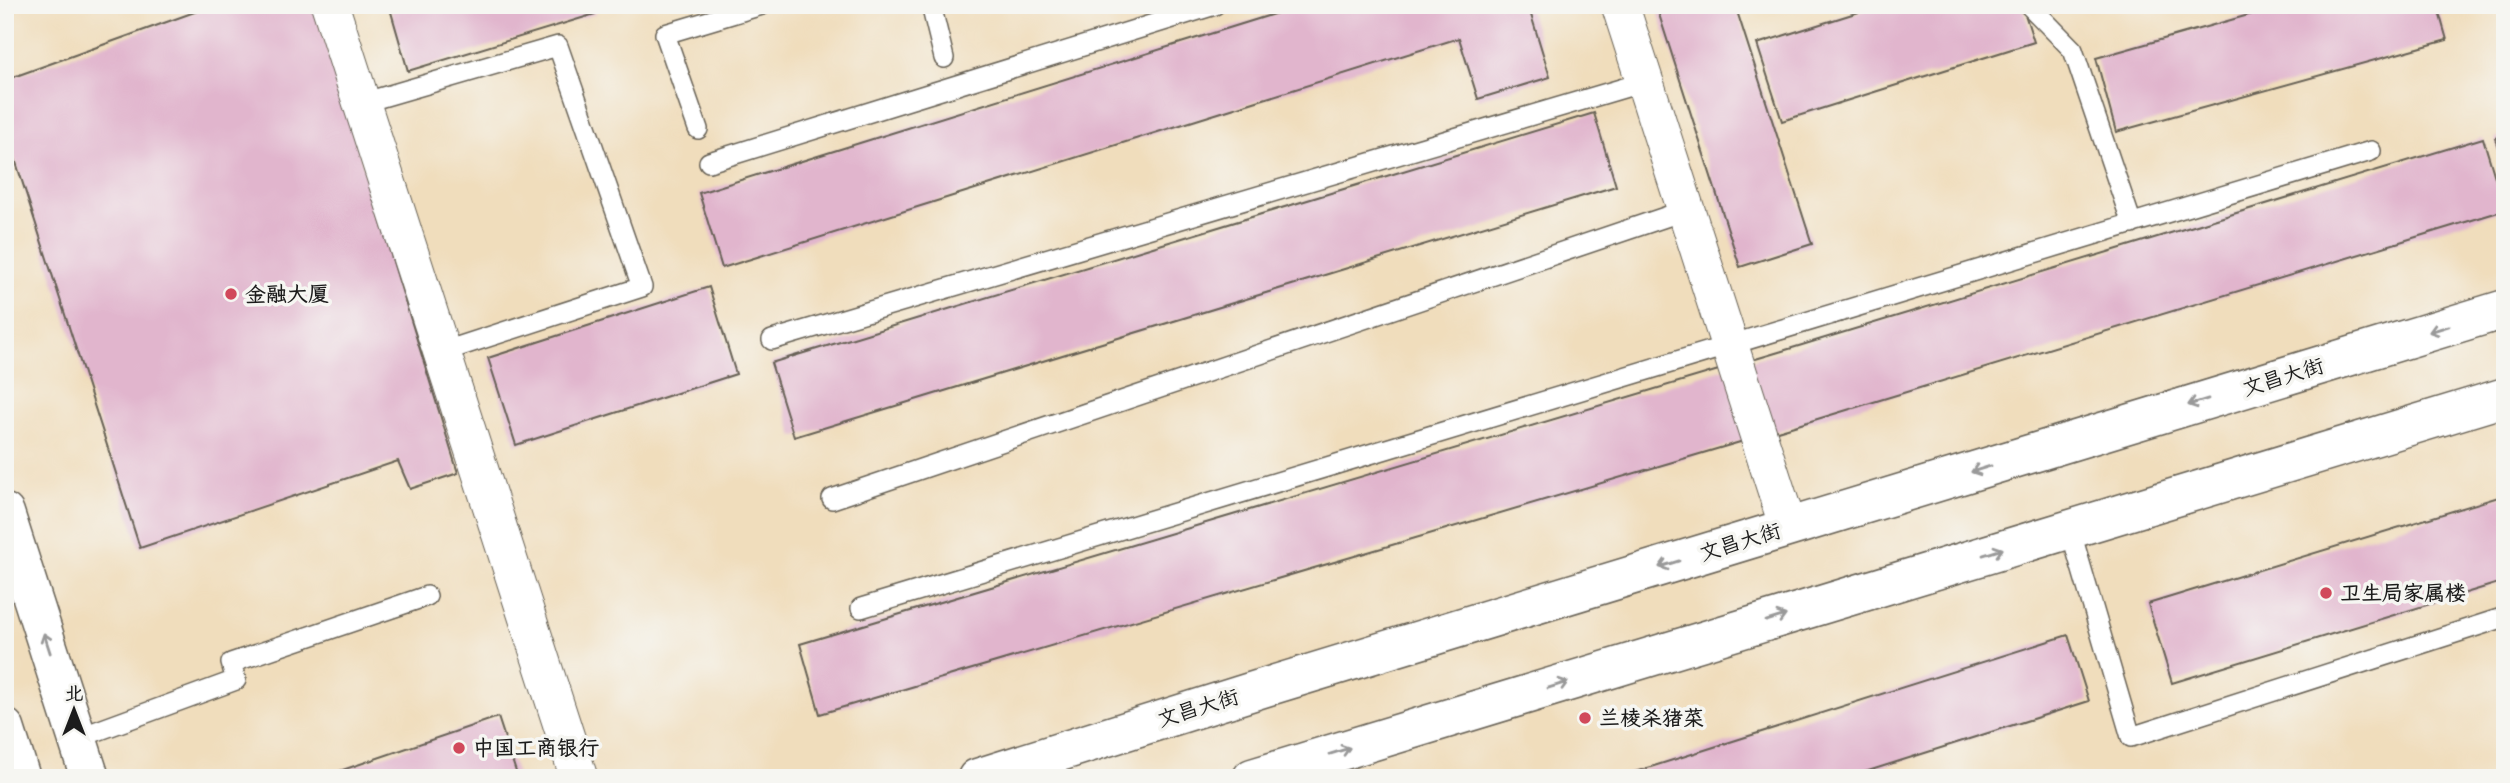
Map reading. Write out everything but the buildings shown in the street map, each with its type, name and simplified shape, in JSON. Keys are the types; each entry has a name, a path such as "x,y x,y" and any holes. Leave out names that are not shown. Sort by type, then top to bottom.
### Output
{"main road":[{"name":"文昌大街","path":"977,778 1266,687 2505,309"},
{"path":"1252,778 1298,771 2070,529 2505,397"},
{"path":"5,513 90,778"},
{"path":"5,728 21,778"}],"street":[{"path":"330,5 579,778"},
{"path":"1620,5 1788,527"}],"lane":[{"path":"698,129 665,34 762,5"},
{"path":"931,5 944,58"},
{"path":"709,162 1215,5"},
{"path":"2029,5 2073,50 2132,224"},
{"path":"362,103 558,46 642,287 442,352"},
{"path":"772,340 1644,82"},
{"path":"861,608 2371,152"},
{"path":"832,499 1686,210"},
{"path":"2070,529 2130,737 2505,617"},
{"path":"78,738 236,680 231,663 428,596"}],"place":[{"name":"金融大厦","path":"231,294"},
{"name":"卫生局家属楼","path":"2326,593"},
{"name":"兰棱杀猪菜","path":"1585,718"},
{"name":"中国工商银行","path":"459,748"}]}
